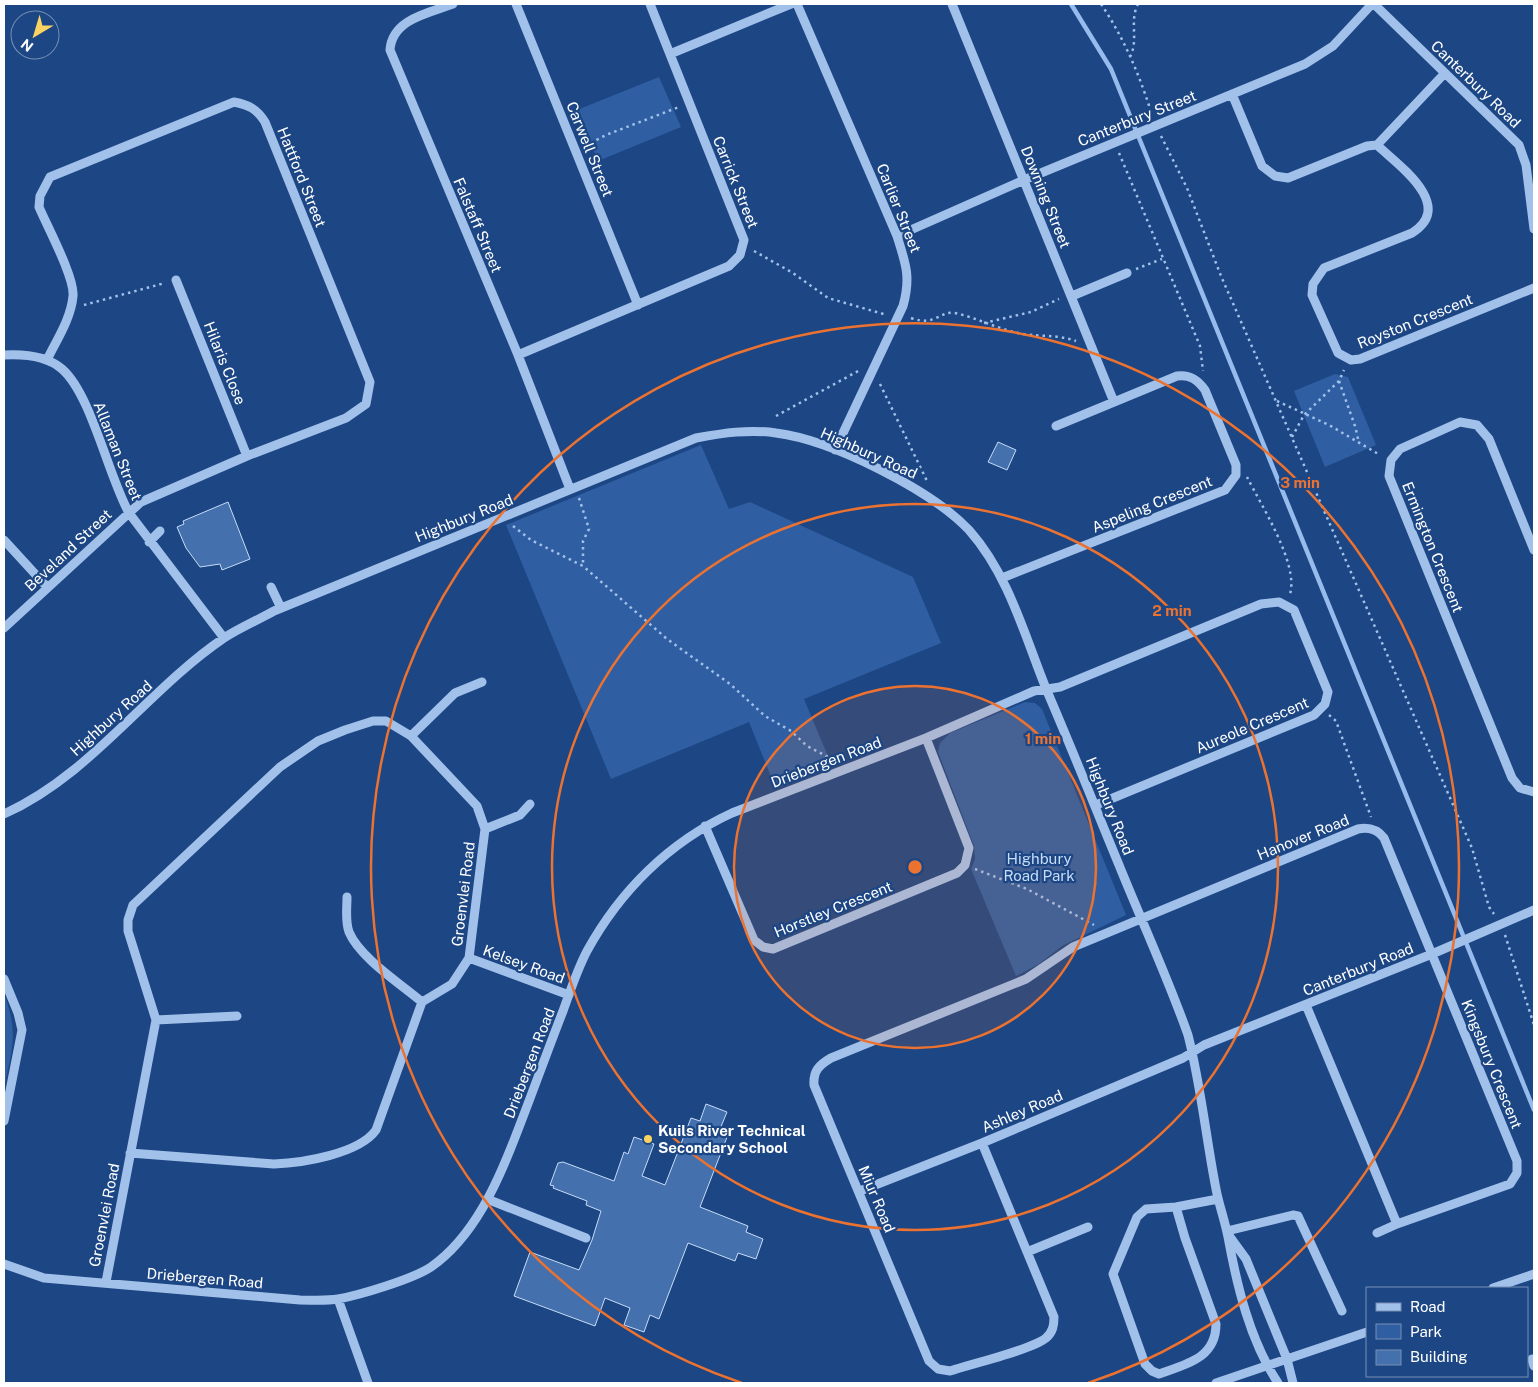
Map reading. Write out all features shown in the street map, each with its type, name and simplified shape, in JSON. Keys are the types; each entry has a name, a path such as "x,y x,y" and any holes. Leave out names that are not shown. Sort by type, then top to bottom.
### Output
{"street":[{"name":"Falstaff Street","path":"453,4 406,22 397,29 393,36 390,50 573,488"},
{"name":"Carwell Street","path":"516,4 638,305"},
{"name":"Carrick Street","path":"518,355 729,266 740,255 744,240 650,4"},
{"path":"670,54 791,4"},
{"name":"Carlier Street","path":"797,4 897,236 908,268 908,288 903,306 835,450"},
{"name":"Downing Street","path":"952,4 1114,402"},
{"name":"Canterbury Street","path":"897,236 1024,180 1315,59 1333,46 1373,4"},
{"name":"Canterbury Road","path":"1373,4 1519,145 1526,165 1534,228"},
{"path":"1232,94 1262,166 1274,176 1288,178 1367,146 1377,145 1445,73"},
{"name":"Hattford Street","path":"47,360 71,307 73,295 71,281 39,206 40,196 50,177 234,102 247,105 259,112 265,122 370,382 366,404 346,418 248,456 141,502 128,512"},
{"name":"Royston Crescent","path":"1377,145 1423,190 1428,206 1425,218 1417,230 1324,268 1316,277 1312,295 1329,337 1338,353 1350,360 1360,359 1534,288"},
{"path":"1072,296 1127,273"},
{"name":"Hilaris Close","path":"176,280 248,456"},
{"name":"Allaman Street","path":"4,355 24,354 47,360 62,369 76,386 117,492 128,512 224,638"},
{"path":"1056,426 1177,376 1189,376 1198,381 1205,390 1236,466"},
{"path":"1391,460 1406,445 1460,422 1477,425 1489,439 1534,548"},
{"name":"Highbury Road","path":"4,814 34,799 74,770 224,638 281,608 696,438 723,432 755,431 778,433 835,450 911,486 936,501 969,531 1002,578 1180,1012 1192,1051 1218,1200 1228,1233 1232,1262 1250,1323 1278,1383"},
{"name":"Ermington Crescent","path":"1391,460 1390,476 1512,778 1520,788 1534,792"},
{"name":"Aspeling Crescent","path":"1002,578 1225,490 1236,475 1236,466"},
{"name":"Beveland Street","path":"4,628 128,512"},
{"path":"149,542 160,531"},
{"path":"4,540 47,587"},
{"path":"271,587 281,608"},
{"path":"1047,689 1060,687 1261,604 1279,602 1287,605"},
{"name":"Aureole Crescent","path":"1096,805 1314,715 1322,709 1328,692 1294,610 1287,605"},
{"path":"411,736 455,693 482,682"},
{"name":"Driebergen Road","path":"4,1264 44,1278 300,1300 338,1299 401,1280 430,1268 464,1234 502,1172 586,953 607,918 649,869 679,844 705,826 926,738 1034,690 1047,689"},
{"name":"Groenvlei Road","path":"106,1282 130,1153 156,1020 128,931 128,920 133,905 280,767 304,750 345,730 373,721 386,722 411,736 477,806 485,829 470,958 452,984 422,1002 376,1130 371,1138 314,1160 288,1164 130,1153"},
{"path":"926,738 970,848 965,865"},
{"path":"485,829 520,815 530,804"},
{"name":"Horstley Crescent","path":"705,826 754,940 763,947 773,949 957,873 965,865"},
{"name":"Hanover Road","path":"1141,918 1358,829 1370,828 1384,838 1432,954"},
{"path":"347,897 346,920 355,940 368,957 422,1002"},
{"name":"Canterbury Road","path":"1192,1051 1204,1044 1432,954 1534,910"},
{"name":"Miur Road","path":"982,1143 1054,1317 1052,1331 1038,1342 950,1371 938,1369 929,1361 860,1191 814,1086 813,1077 820,1065 830,1058 1026,979 1073,947 1141,918"},
{"name":"Kingsbury Crescent","path":"1377,1233 1397,1224 1504,1187 1514,1179 1518,1167 1432,954"},
{"name":"Kelsey Road","path":"470,958 569,995"},
{"path":"4,979 18,1013 22,1030 4,1121"},
{"path":"1306,1005 1397,1224"},
{"path":"156,1020 236,1016"},
{"name":"Ashley Road","path":"860,1191 982,1143 1183,1058 1192,1051"},
{"path":"487,1199 586,1238"},
{"path":"1176,1207 1216,1324 1216,1330 1212,1346 1205,1355 1159,1374 1152,1371 1145,1364 1113,1274 1137,1217 1146,1209 1176,1207 1218,1200"},
{"path":"1228,1233 1293,1215 1298,1216 1342,1311"},
{"path":"1027,1252 1088,1227"},
{"name":"Highbury Road","path":"1228,1233 1246,1258 1286,1358 1293,1383"},
{"path":"1496,1287 1534,1274"},
{"path":"338,1299 368,1383"},
{"path":"1216,1383 1366,1332"}],"path":[{"path":"1100,4 1140,75 1156,126 1187,188 1222,276 1472,848 1490,907 1500,924 1534,1025"},
{"path":"1130,56 1136,47 1133,27 1138,4"},
{"path":"575,150 606,134 690,104"},
{"path":"1114,142 1200,346 1204,370 1198,381"},
{"path":"1127,273 1162,259"},
{"path":"71,307 88,305 176,280"},
{"path":"982,323 1031,312 1060,298 1072,296"},
{"path":"1292,437 1304,415 1339,381 1350,360"},
{"path":"776,416 821,389 862,369 872,371 885,392 936,501"},
{"path":"1339,381 1359,443"},
{"path":"1277,401 1328,425 1391,460"},
{"path":"1236,466 1245,473 1287,558 1292,588 1287,605"},
{"path":"573,488 589,528 583,541 583,566"},
{"path":"502,517 531,540 583,566 667,639 730,684 764,716 791,732 807,746 830,758 838,772"},
{"path":"1322,709 1336,721 1371,817 1370,828"},
{"path":"965,865 1027,889 1089,921 1106,933"}],"green space":[{"path":"659,77 681,127 598,161 577,110"},
{"path":"1335,374 1348,377 1376,445 1325,467 1294,391"},
{"path":"701,445 729,509 750,502 913,577 941,643 804,699 832,766 776,789 749,722 611,779 506,525"},
{"name":"Highbury Road Park","path":"1025,702 1035,703 1042,709 1126,915 1062,946 1039,964 1016,976 971,869 975,859 974,846 938,752 940,743 950,733"},
{"path":"4,994 9,1007 13,1041 4,1088"}],"building":[{"path":"998,442 1016,450 1007,470 988,462"},
{"path":"228,502 250,559 222,570 220,564 200,567 186,548 177,527 184,524 183,521"},
{"path":"706,1104 727,1112 720,1129 729,1132 700,1207 748,1226 746,1232 763,1239 756,1259 738,1253 735,1261 688,1243 659,1319 650,1315 644,1332 624,1325 630,1308 605,1298 595,1326 514,1296 530,1252 579,1270 592,1240 601,1211 586,1205 587,1201 553,1188 554,1186 550,1185 558,1163 563,1162 614,1181 624,1152 628,1154 634,1137 654,1144 642,1176 665,1185 691,1118 700,1121"}],"waterway":[{"path":"1071,4 1111,69 1534,1110"}],"place":[{"name":"Kuils River Technical Secondary School","path":"648,1139"}]}
